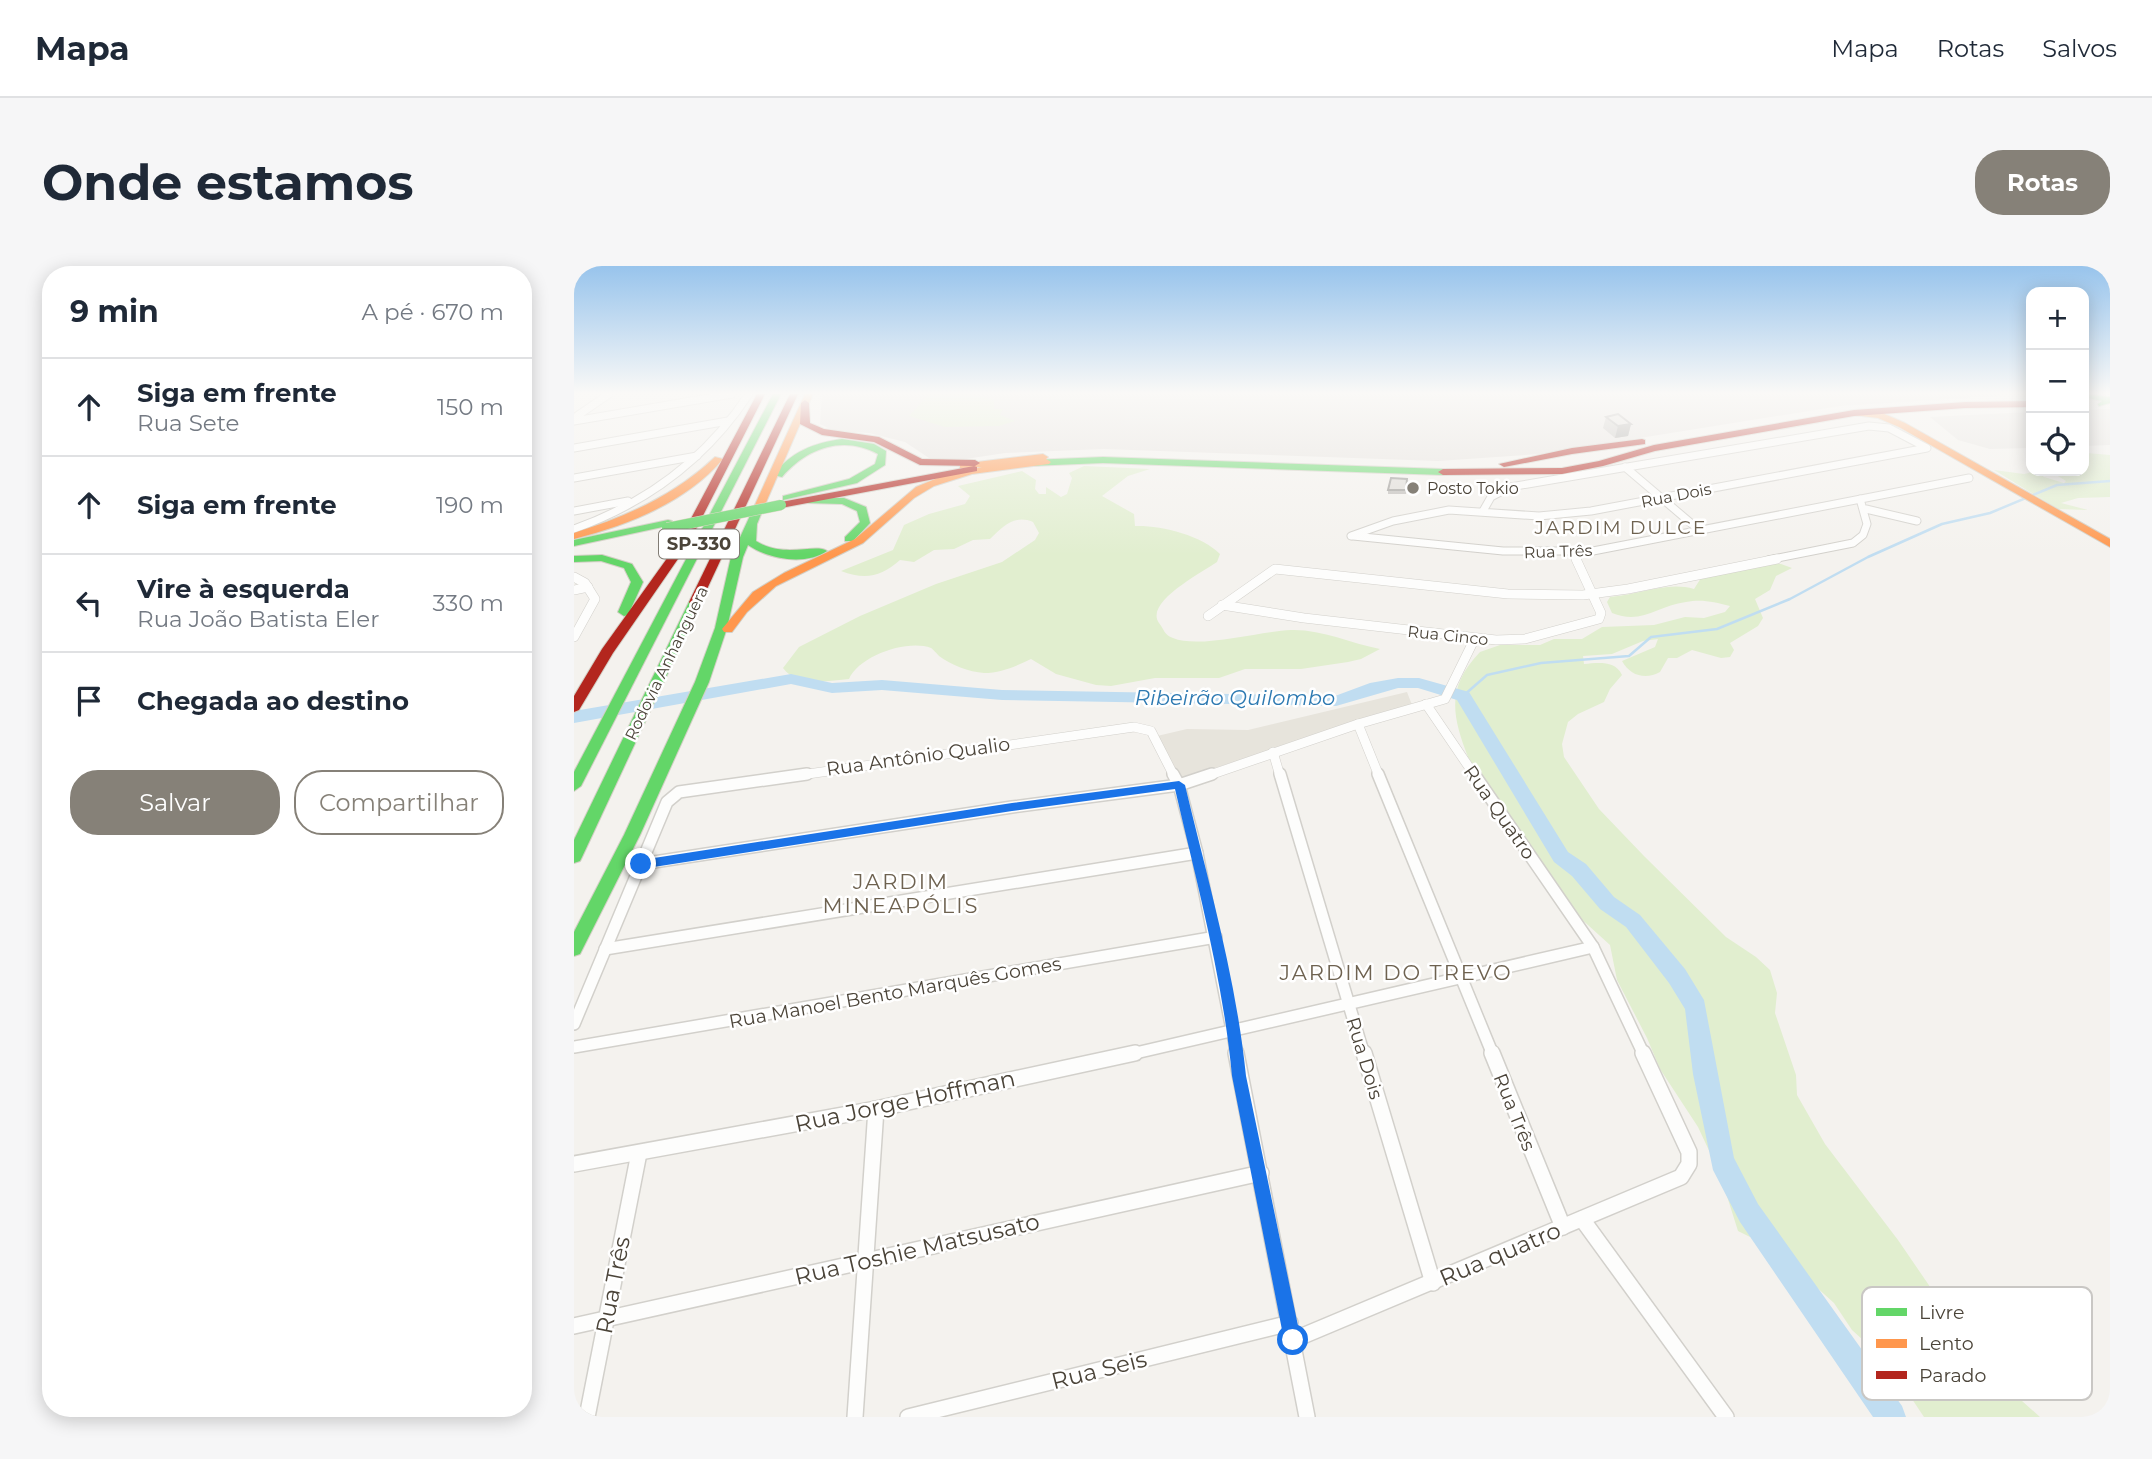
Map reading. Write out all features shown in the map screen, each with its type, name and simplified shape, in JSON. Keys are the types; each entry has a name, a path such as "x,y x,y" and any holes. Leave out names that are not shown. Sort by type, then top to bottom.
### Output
{"main road":[{"path":"574,536 626,520 671,499 703,476 730,448"},
{"path":"576,704 607,652 683,542 732,448"},
{"name":"Rodovia Anhanguera","path":"574,786 749,448"},
{"name":"Rodovia Anhanguera","path":"574,857 638,722 777,448"},
{"path":"574,949 703,678 721,628 737,557 783,448"},
{"path":"765,492 773,486 784,464 815,448"},
{"path":"784,501 863,477 880,465 883,453 878,448"},
{"path":"893,448 920,462 947,464 1097,453 1472,466 1520,463 1598,448"},
{"path":"784,501 941,474 1046,462 1153,461 1483,473 1546,472 1588,466 1661,448"},
{"path":"1944,448 2023,489"},
{"path":"1952,448 2110,544"},
{"path":"1564,453 1558,458 1560,463 1588,466"},
{"path":"574,545 990,462"},
{"path":"703,678 739,608 753,594 788,573 856,544 912,493 958,476 1046,462"},
{"path":"752,520 752,544 764,552 782,556 804,555 839,544 856,534 865,523 862,509 851,503 828,500 784,501"},
{"path":"2046,503 2110,536"},
{"path":"574,559 616,560 628,565 636,575 637,582 631,598 610,640 607,652"},
{"path":"574,927 600,897"}],"street":[{"path":"574,530 608,516 638,499 680,471 705,448"},
{"path":"1704,448 1709,452"},
{"path":"1482,512 1491,497 1504,488 1709,452 1713,448"},
{"name":"Rua Dois","path":"1709,452 1735,448"},
{"name":"Rua Dois","path":"1351,536 1393,521 1449,510 1518,516 1550,515 1661,498 1925,448"},
{"path":"574,478 697,456"},
{"path":"1625,467 1699,530"},
{"name":"Rua Três","path":"1351,536 1487,550 1573,552 1969,478"},
{"path":"574,511 638,499"},
{"path":"1208,616 1275,569 1508,594 1594,594 1853,543 1861,539 1866,531 1866,509 1860,499"},
{"path":"1866,509 1917,521"},
{"path":"1573,552 1594,594"},
{"path":"574,577 594,594 593,606 574,635"},
{"path":"574,590 588,587"},
{"name":"Rua Cinco","path":"1222,605 1304,618 1475,638 1525,639 1599,619 1601,613 1594,594"},
{"path":"574,1024 641,864 1039,803 1179,785 1358,724 1445,699 1475,638"},
{"name":"Rua Quatro","path":"1426,704 1593,947 1689,1152"},
{"name":"Rua Três","path":"1358,724 1563,1227"},
{"name":"Rua Antônio Qualio","path":"641,864 667,803 679,792 1134,727 1151,730 1155,735 1179,785"},
{"name":"Rua Dois","path":"1273,752 1433,1283"},
{"path":"1179,785 1216,937 1234,1031 1239,1076 1261,1173 1307,1417"},
{"path":"605,949 1197,853"},
{"name":"Rua Manoel Bento Marquês Gomes","path":"574,1047 1216,937"},
{"name":"Rua Jorge Hoffman","path":"574,1164 876,1109 1234,1031 1348,1002 1593,947"},
{"path":"855,1417 876,1109"},
{"name":"Rua quatro","path":"1291,1332 1433,1283 1681,1177 1689,1164 1689,1152"},
{"name":"Rua Três","path":"587,1417 639,1153"},
{"name":"Rua Toshie Matsusato","path":"574,1326 864,1259 1261,1173"},
{"path":"1581,1219 1726,1417"},
{"name":"Rua Seis","path":"908,1417 1291,1332"}],"shaded area":[{"path":"914,448 1579,448 1540,454 1438,461 1104,449 1005,453 959,460 932,460"},
{"path":"1985,448 2026,448 1990,449"},
{"path":"1407,692 1412,705 1174,781 1157,736 1187,729 1248,730"}],"green space":[{"path":"2089,453 2110,455 2110,497 2078,498 2061,503 2088,510 2058,509 1994,470 2043,476 2064,483 2066,481 2058,476 2089,476"},
{"path":"1084,466 1150,469 1128,476 1102,496 1134,514 1135,526 1156,527 1180,533 1202,541 1220,554 1217,562 1177,588 1160,606 1157,615 1159,623 1170,637 1198,642 1302,630 1380,649 1361,659 1301,669 1245,669 1219,678 1155,678 1111,686 1096,685 1056,674 1031,659 996,672 972,671 949,662 931,648 921,646 897,648 873,657 854,671 849,679 804,680 789,674 783,668 799,647 860,616 936,584 1002,562 1035,540 1039,533 1033,522 1020,520 1009,523 990,539 973,540 954,549 934,550 914,562 900,560 886,570 872,575 841,571 893,550 904,525 929,514 965,504 970,496 958,486 1022,471 1036,480 1035,489 1039,494 1046,494 1046,487 1061,497 1067,494 1072,478 1069,473"},
{"path":"1764,564 1781,564 1792,568 1776,576 1770,590 1755,599 1763,618 1758,626 1730,643 1734,650 1730,657 1721,658 1692,650 1677,658 1668,658 1660,672 1644,676 1629,670 1622,661 1655,647 1658,639 1643,641 1612,654 1583,656 1584,664 1611,665 1622,675 1610,689 1604,702 1578,714 1568,722 1562,744 1564,757 1599,809 1644,856 1726,937 1770,970 1777,993 1775,1013 1796,1075 1797,1095 1825,1144 1930,1287 1862,1287 1862,1339 1852,1330 1834,1303 1784,1258 1765,1235 1750,1237 1738,1231 1720,1174 1698,1127 1660,1069 1617,980 1610,945 1578,916 1468,757 1458,728 1455,702 1457,690 1469,665 1480,652 1500,645 1540,645 1554,639 1582,639 1602,627 1654,625 1685,617 1704,618 1725,612 1730,606 1697,601 1676,604 1632,617 1612,613 1607,602 1610,597 1663,587 1694,589 1701,578"},
{"path":"1913,1400 2021,1400 2040,1417 1924,1417"}],"building":[{"path":"1391,478 1407,479 1406,490 1388,490"}],"waterway":[{"path":"1463,696 1487,675 1541,663 1629,656 1651,637 1717,629 1790,599 1868,557 1942,524 1990,513 2057,485 2110,481"},
{"name":"Ribeirão Quilombo","path":"574,717 791,679 832,688 882,685 1002,695 1336,701 1376,687 1419,683 1463,696 1561,857 1579,870 1607,903 1633,921 1677,976 1696,1007 1705,1074 1722,1161 1749,1213 1862,1375"},
{"name":"Ribeirão Quilombo","path":"1879,1400 1891,1417"}],"traffic: fast":[{"path":"574,786 749,448"},
{"path":"778,475 799,455 813,448"},
{"path":"787,498 853,481 880,465 883,453 873,448"},
{"path":"1030,463 1103,460 1443,472"},
{"path":"810,501 844,501 862,509 865,523 849,539"},
{"path":"667,528 781,505"},
{"path":"574,949 632,835 702,682 721,628 737,557 759,507"},
{"path":"574,543 668,523"},
{"path":"752,525 750,542 758,548 784,555 821,551"},
{"path":"574,559 602,558 628,566 637,582 624,612"},
{"path":"574,857 695,602"}],"traffic: slow":[{"path":"759,507 785,448"},
{"path":"1942,448 2110,544"},
{"path":"963,466 1043,457"},
{"path":"574,536 652,508 686,487 718,459"},
{"path":"728,629 757,594 788,575 859,541 910,496 930,484 972,472 1046,462"}],"traffic: jam":[{"path":"574,707 607,652 683,543 733,448"},
{"path":"695,602 768,448"},
{"path":"893,448 920,462 975,463"},
{"path":"1504,464 1598,448"},
{"path":"1443,472 1562,471 1600,464 1656,448"},
{"path":"781,505 974,469"}],"place":[{"name":"Posto Tokio","path":"1413,488"}],"district":[{"name":"JARDIM DULCE","path":"1621,527"},
{"name":"JARDIM MINEAPÓLIS","path":"901,894"},
{"name":"JARDIM DO TREVO","path":"1396,973"}],"route":[{"path":"641,864 1093,795 1179,785 1216,937 1234,1031 1239,1076 1261,1173 1293,1340"}]}
